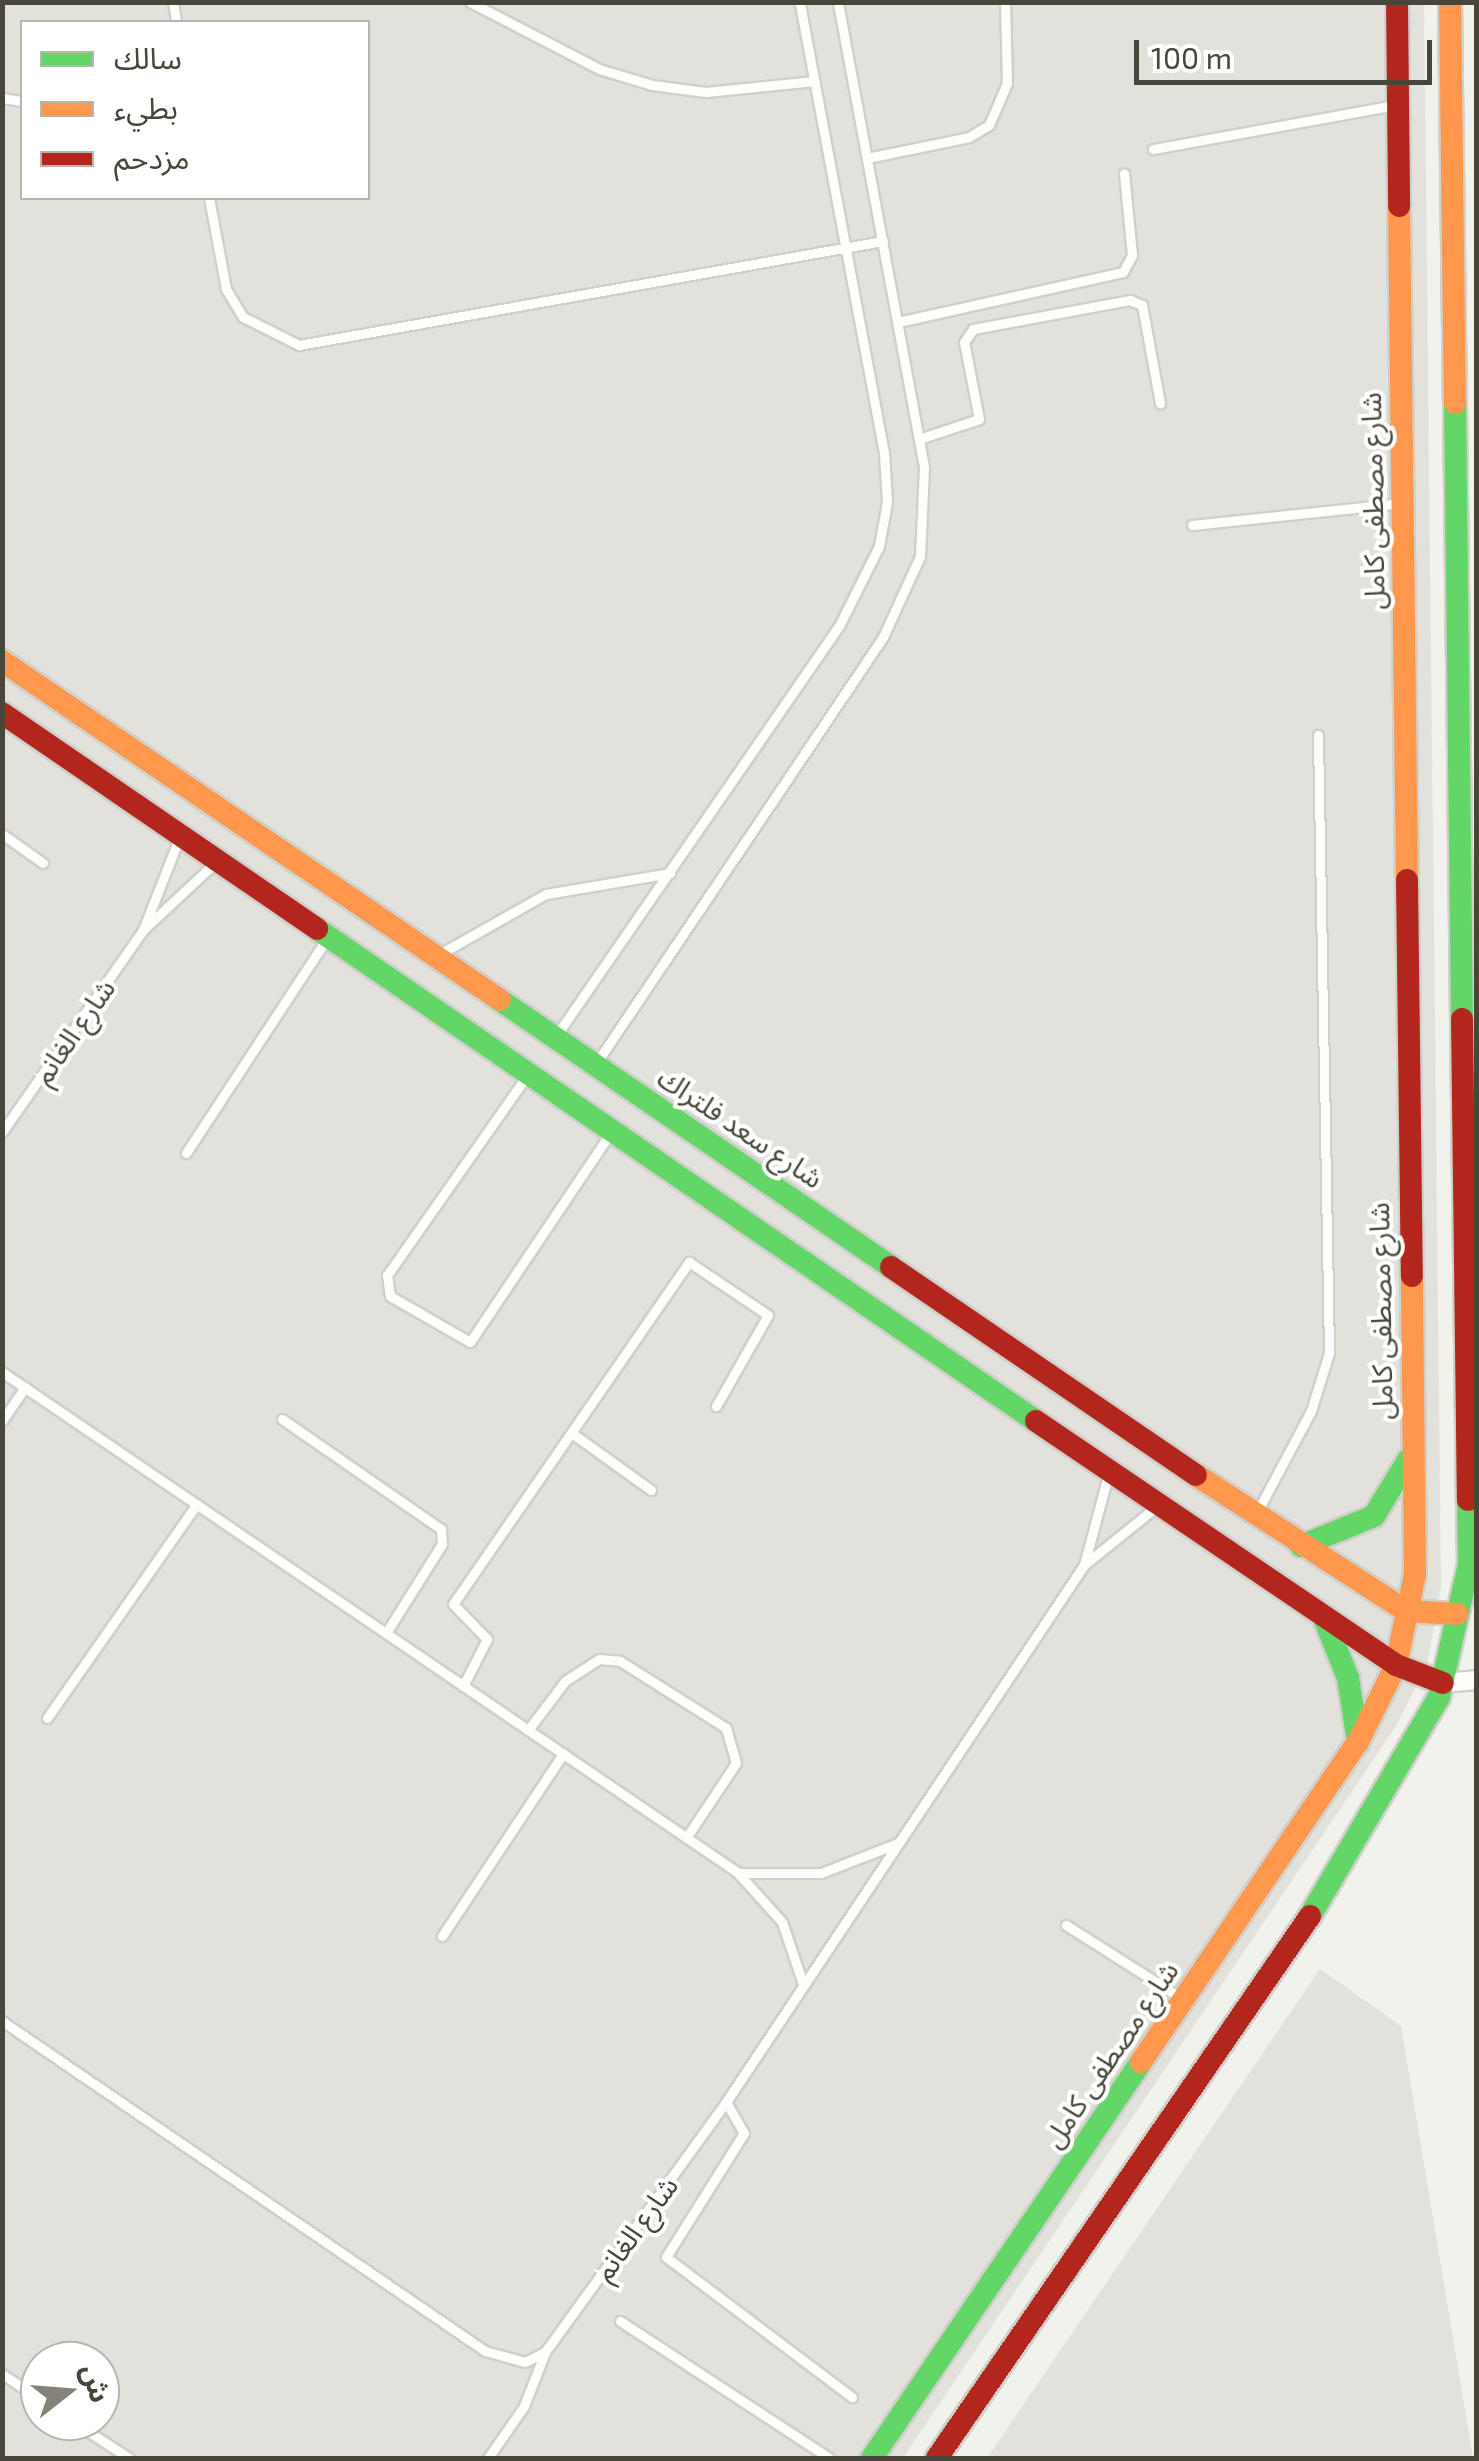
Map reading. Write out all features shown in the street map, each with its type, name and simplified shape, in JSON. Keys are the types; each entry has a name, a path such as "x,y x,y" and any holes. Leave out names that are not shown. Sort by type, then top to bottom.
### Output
{"street":[{"name":"شارع مصطفى كامل","path":"872,2458 1358,1742 1396,1665 1415,1574 1398,2"},
{"path":"937,2458 1294,1942 1406,1760 1443,1683 1467,1618 1470,1564 1450,2"},
{"name":"شارع سعد فلتراك","path":"2,661 1301,1546 1406,1611 1467,1618"},
{"path":"2,713 614,1128 1324,1618 1396,1665 1443,1683 1476,1680"},
{"path":"181,834 203,798"},
{"path":"218,860 240,822"},
{"path":"529,1072 554,1038"},
{"path":"572,1100 596,1064"},
{"path":"1110,1470 1135,1433"},
{"path":"1301,1546 1352,1532 1374,1516 1392,1496 1412,1446"},
{"path":"1158,1504 1186,1467"},
{"path":"1324,1618 1348,1678 1358,1742"}],"lane":[{"path":"470,2 599,69 652,85 742,91 814,80"},
{"path":"554,1038 839,626 879,546 888,502 884,453 800,2"},
{"path":"596,1064 905,598 926,512 919,439 838,2"},
{"path":"867,158 969,137 988,125 1007,83 1005,2"},
{"path":"1153,149 1398,104"},
{"path":"898,322 1124,272 1132,256 1124,173"},
{"path":"208,200 226,290 242,317 298,345 882,241"},
{"path":"919,439 979,418 964,342 974,329 1130,300 1142,305 1160,403"},
{"path":"1192,525 1402,503"},
{"path":"1255,1514 1318,1398 1329,1353 1318,735"},
{"path":"2,834 43,863"},
{"name":"شارع الغانم","path":"143,930 181,834"},
{"name":"شارع الغانم","path":"2,1132 143,930 218,860"},
{"path":"436,957 546,894 670,873"},
{"path":"186,1153 329,935"},
{"path":"529,1072 387,1275 390,1296 470,1342 614,1128"},
{"path":"463,1686 487,1639 454,1604 689,1262 768,1314 716,1406"},
{"path":"2,1372 737,1872 782,1922 803,1985"},
{"path":"2,1420 25,1387"},
{"path":"282,1420 441,1530 442,1544 386,1633"},
{"path":"573,1434 651,1490"},
{"name":"شارع الغانم","path":"1084,1565 1110,1470"},
{"path":"47,1718 196,1504"},
{"name":"شارع الغانم","path":"488,2458 524,2406 545,2352 726,2102 1084,1565 1158,1504"},
{"path":"528,1730 573,1673 599,1659 620,1661 726,1728 736,1763 686,1838"},
{"path":"442,1936 563,1754"},
{"path":"737,1872 820,1873 899,1843"},
{"path":"1066,1926 1184,1999"},
{"path":"2,2021 485,2351 504,2361 545,2352"},
{"path":"726,2102 744,2133 666,2257 852,2397"},
{"path":"620,2321 829,2458"},
{"path":"103,2441 129,2458"}],"shaded area":[{"path":"3,3 1424,3 1441,1587 1427,1665 1396,1726 903,2458 3,2458"},
{"path":"1320,1969 1401,2026 1473,2458 987,2458"}],"traffic: fast":[{"path":"1455,403 1462,1019"},
{"path":"317,929 1036,1421"},
{"path":"500,1000 891,1267"},
{"path":"1301,1546 1374,1516 1408,1460"},
{"path":"1310,1916 1439,1697 1469,1564 1468,1500"},
{"path":"1324,1618 1348,1678 1358,1742"},
{"path":"872,2458 1141,2062"}],"traffic: slow":[{"path":"1450,2 1455,403"},
{"path":"1399,206 1407,880"},
{"path":"2,661 500,1000"},
{"path":"1141,2062 1358,1742 1396,1665 1415,1574 1412,1276"},
{"path":"1196,1475 1406,1611 1457,1614"}],"traffic: jam":[{"path":"1397,2 1399,206"},
{"path":"2,713 317,929"},
{"path":"1407,880 1412,1276"},
{"path":"1462,1019 1468,1500"},
{"path":"891,1267 1196,1475"},
{"path":"1036,1421 1396,1665 1443,1683"},
{"path":"937,2458 1310,1916"}]}
